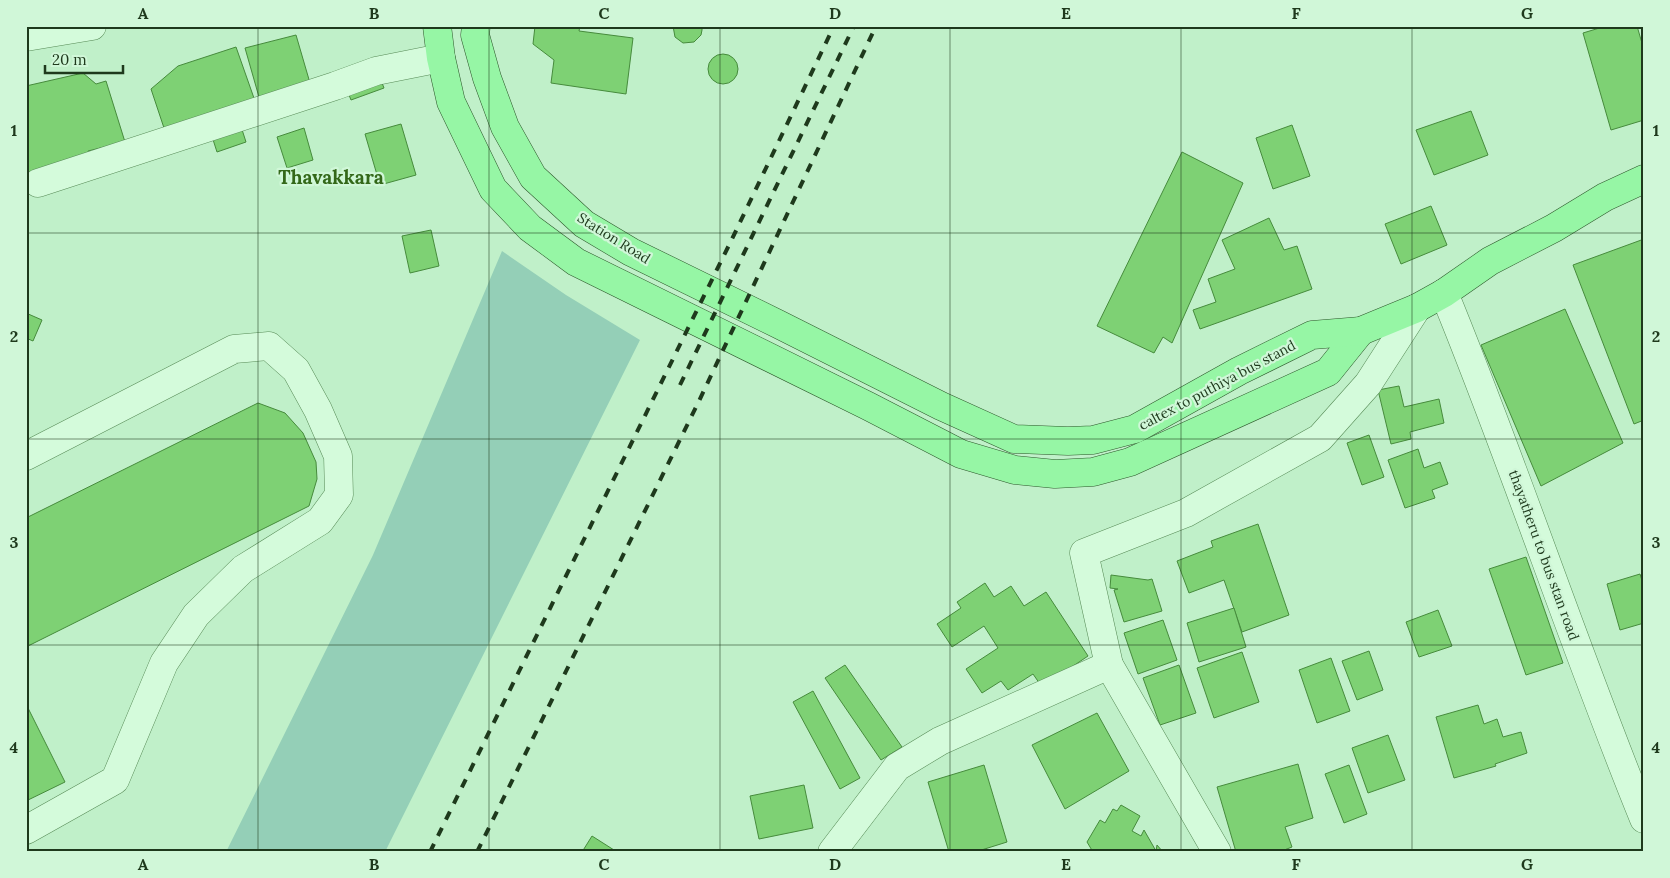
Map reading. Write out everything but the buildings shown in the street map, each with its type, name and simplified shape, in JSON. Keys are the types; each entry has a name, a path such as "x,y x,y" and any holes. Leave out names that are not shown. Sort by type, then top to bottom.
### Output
{"main road":[{"path":"416,26 441,58"},
{"path":"438,26 441,58 451,102 493,189 530,228 576,262 859,401 961,454 979,460 1015,470 1055,474 1093,472 1130,462 1328,372 1361,331"},
{"name":"Station Road","path":"476,26 475,35 487,78 502,119 533,177 584,224 631,252 778,324"},
{"name":"caltex to puthiya bus stand","path":"778,324 941,406 1014,439 1068,442 1093,440 1135,429 1239,371 1312,335 1361,331 1417,308 1444,293 1490,261 1554,228 1605,197 1644,179"}],"street":[{"path":"26,38 92,26"},
{"path":"38,182 376,71 441,58"},
{"name":"thayatheru to bus stan road","path":"1444,293 1502,440 1605,725 1644,818"},
{"path":"1217,852 1109,665 1084,553 1186,513 1320,438 1368,384 1417,308"},
{"path":"26,456 234,349 269,346 296,370 318,410 338,456 339,495 320,521 243,569 196,615 164,663 115,780 26,830"},
{"path":"832,852 897,767 940,741 1109,665"},
{"path":"26,847 28,852"}],"green space":[{"path":"502,251 566,295 640,340 385,852 226,852 373,555"}],"railway":[{"path":"430,852 732,239 834,26"},
{"path":"680,385 854,26"},
{"path":"477,852 699,401 876,26"}],"district":[{"name":"Thavakkara","path":"331,177"}]}
